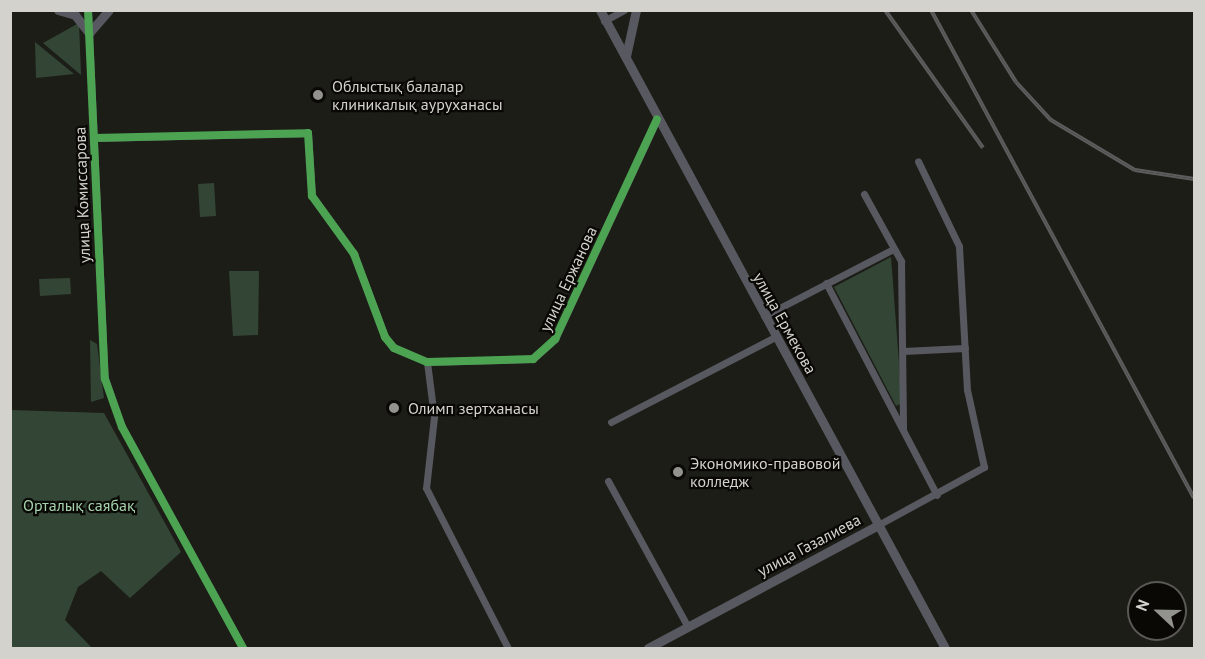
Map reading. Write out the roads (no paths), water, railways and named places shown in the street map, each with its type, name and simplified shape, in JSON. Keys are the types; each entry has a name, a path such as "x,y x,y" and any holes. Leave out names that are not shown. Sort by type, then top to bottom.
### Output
{"main road":[{"path":"58,10 75,15 89,33 109,10"},
{"name":"улица Ермекова","path":"600,10 945,648"},
{"path":"626,58 625,41 636,10"},
{"name":"улица Газалиева","path":"648,648 878,525"}],"street":[{"name":"улица Комиссарова","path":"88,10 105,379 122,427 243,648"},
{"path":"604,21 624,10"},
{"name":"улица Ержанова","path":"94,138 308,133 318,210 354,254 385,337 404,354 427,362 533,359 549,350 657,119"},
{"path":"903,351 965,348 960,246 918,161"},
{"path":"864,194 901,261 903,429"},
{"path":"764,316 893,249"},
{"path":"825,283 937,495"},
{"path":"611,422 776,337"},
{"name":"улица Газалиева","path":"878,525 937,495 984,467 967,390 965,348"},
{"path":"427,362 434,417 426,488 508,648"},
{"path":"608,481 688,627"}],"railway":[{"path":"885,10 983,148"},
{"path":"931,10 1194,498"},
{"path":"971,10 1016,82 1051,120 1135,170 1194,179"}],"place":[{"name":"Облыстық балалар клиникалық ауруханасы","path":"318,95"},
{"name":"Олимп зертханасы","path":"394,408"},
{"name":"Экономико-правовой колледж","path":"678,472"}],"park label":[{"name":"Орталық саябақ","path":"79,505"}]}
